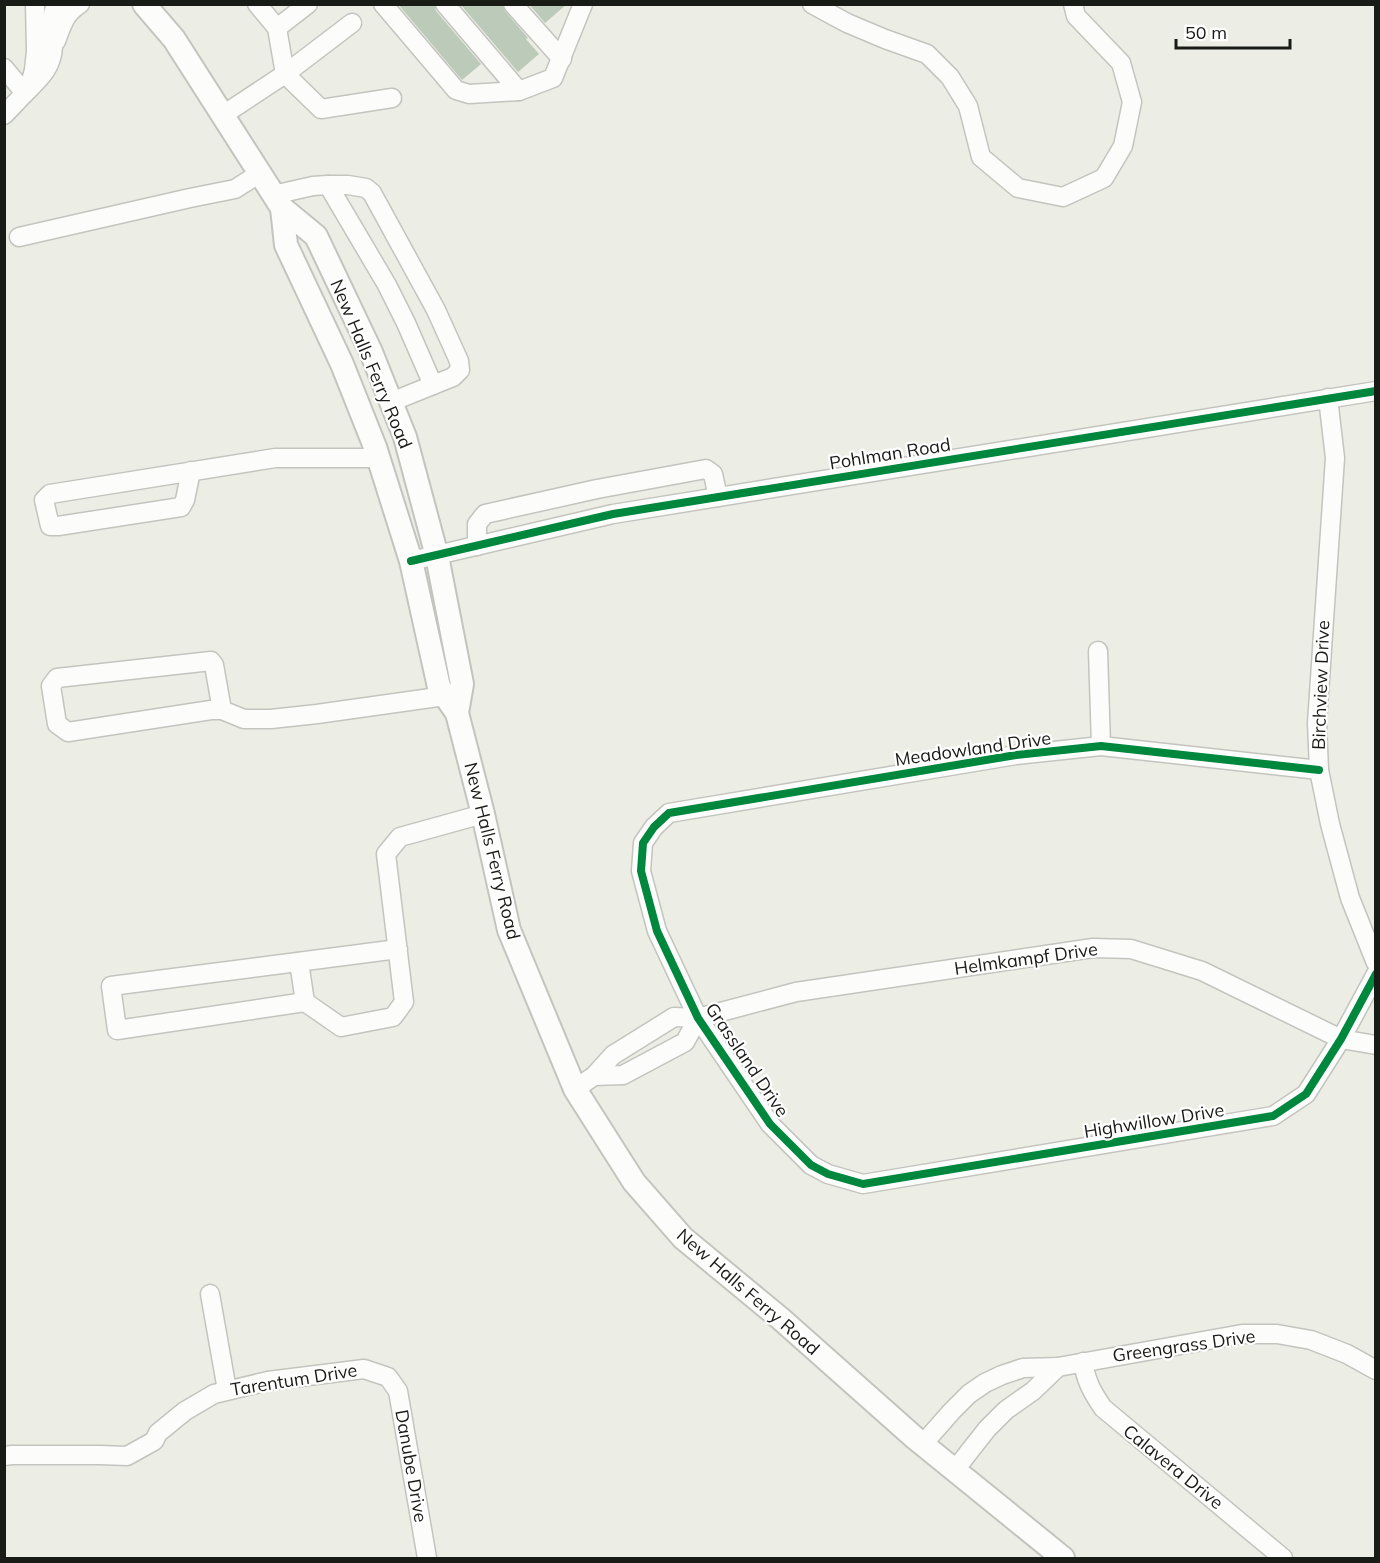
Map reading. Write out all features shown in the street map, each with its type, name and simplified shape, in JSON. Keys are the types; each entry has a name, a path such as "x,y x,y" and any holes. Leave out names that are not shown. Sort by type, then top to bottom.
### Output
{"main road":[{"name":"New Halls Ferry Road","path":"144,4 174,39 277,201 316,236 371,352 405,436 436,556 462,684 451,704"},
{"path":"162,4 174,39"},
{"name":"New Halls Ferry Road","path":"277,201 286,245 342,364 379,458 411,561 439,687 451,704 483,814 509,930 575,1089 634,1182 683,1238 781,1319 922,1445 1063,1558"}],"street":[{"path":"27,91 35,60 35,4"},
{"path":"53,48 51,27 56,4"},
{"path":"4,115 38,82 47,69 62,23 71,10 80,4"},
{"path":"257,4 278,28 285,75 321,109 392,98"},
{"path":"278,28 308,4"},
{"path":"383,4 456,90 469,94 519,91 553,78 583,4"},
{"path":"445,4 519,91"},
{"path":"513,4 562,60"},
{"path":"812,4 847,23 927,54 950,77 968,106 981,157 1018,188 1064,197 1104,178 1123,146 1132,102 1121,63 1076,16 1073,4"},
{"path":"223,115 285,75 352,23"},
{"path":"4,68 27,91"},
{"path":"19,237 235,189 260,173"},
{"path":"328,185 387,285 432,385"},
{"path":"277,201 313,186 348,185 366,188 372,193 436,310 459,361 460,370 453,377 391,402"},
{"name":"Pohlman Road","path":"411,561 602,517 1376,391"},
{"name":"Birchview Drive","path":"1328,398 1335,458 1317,723 1319,770 1330,824 1350,898 1376,963"},
{"path":"191,471 185,500 181,507 50,526 44,500 50,494 191,471 275,458 379,458"},
{"path":"477,546 477,524 485,514 597,489 706,469 713,474 718,497"},
{"path":"597,489 602,517"},
{"path":"1098,651 1101,746"},
{"path":"222,710 212,661 57,678 51,686 57,724 68,732 211,710 222,710 244,719 271,719 451,704"},
{"name":"Meadowland Drive","path":"669,813 1016,755 1101,746 1319,770"},
{"name":"Grassland Drive","path":"669,813 654,827 643,843 641,871 657,931 698,1018 770,1124 811,1165 828,1174 863,1185"},
{"path":"398,949 111,986 117,1030 305,1002 341,1027 393,1017 404,1002 398,949 386,854 400,837 483,814"},
{"name":"Helmkampf Drive","path":"575,1089 594,1076 613,1054 674,1017 698,1018 796,992 1093,948 1131,949 1202,971 1341,1039 1376,1045"},
{"path":"299,962 305,1002"},
{"name":"Highwillow Drive","path":"863,1185 1273,1116 1306,1094 1341,1039 1376,974"},
{"path":"594,1076 623,1075 685,1042 698,1018"},
{"path":"210,1294 227,1390"},
{"name":"Greengrass Drive","path":"922,1445 969,1394 985,1383 1023,1368 1058,1367 1242,1334 1277,1334 1311,1340 1347,1354 1376,1370"},
{"name":"Calavera Drive","path":"1083,1362 1092,1393 1102,1408 1283,1558"},
{"path":"954,1471 987,1429 1006,1410 1033,1391 1058,1367"},
{"name":"Tarentum Drive","path":"4,1456 127,1456 154,1441 158,1432 185,1411 214,1394 227,1390 268,1381 364,1369 388,1377"},
{"name":"Danube Drive","path":"388,1377 398,1391 427,1558"}],"building":[{"path":"398,4 434,4 436,11 481,64 462,80"},
{"path":"460,4 502,4 539,54 518,72"},
{"path":"529,4 567,4 545,23"}],"cycle path":[{"path":"411,561 613,514 1376,391"},
{"path":"1319,770 1101,746 1016,755 669,813 654,827 643,843 641,871 657,931 698,1018 770,1124 811,1165 828,1174 863,1184 1273,1116 1306,1094 1341,1039 1376,974"}]}
